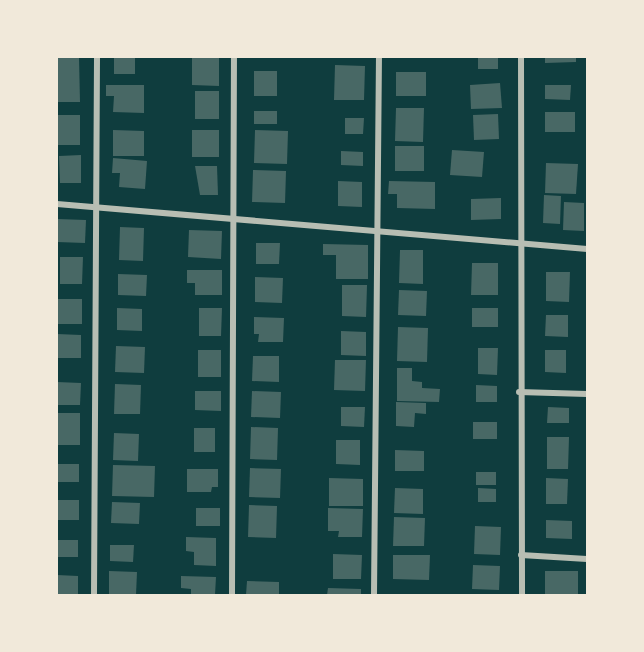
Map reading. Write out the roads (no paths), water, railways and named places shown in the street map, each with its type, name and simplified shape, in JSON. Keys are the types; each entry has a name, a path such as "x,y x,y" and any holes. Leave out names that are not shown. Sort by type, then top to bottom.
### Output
{"street":[{"path":"94,595 97,57"},
{"path":"232,595 234,57"},
{"path":"374,595 379,57"},
{"path":"520,57 519,392 522,595"},
{"path":"57,204 235,222 587,249"},
{"path":"519,392 587,394"},
{"path":"521,555 587,559"}]}
